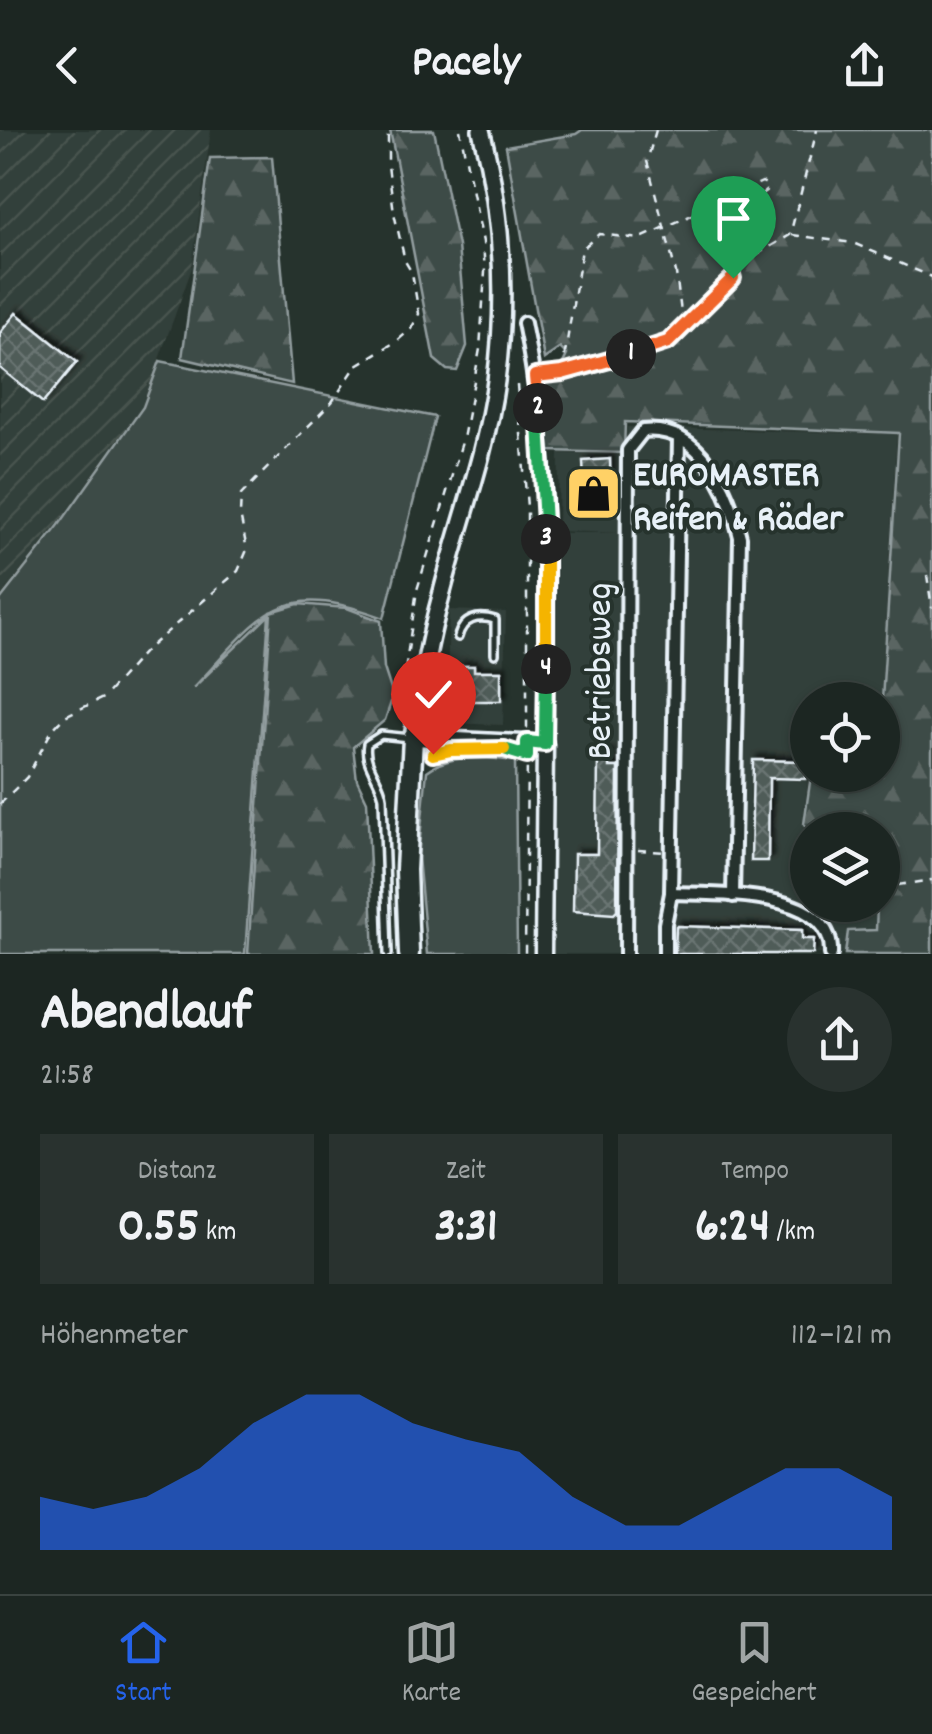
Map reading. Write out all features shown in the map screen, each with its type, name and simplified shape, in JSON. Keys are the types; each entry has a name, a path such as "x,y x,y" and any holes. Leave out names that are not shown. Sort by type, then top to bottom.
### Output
{"highway":[{"path":"409,743 409,954"}],"main road":[{"path":"482,130 500,240 499,354 480,456 434,621 409,743 524,750 545,744 543,954"}],"street":[{"path":"524,322 535,376 546,500 545,744"},
{"name":"Betriebsweg","path":"626,954 628,450 644,431 657,430 679,438 671,893 665,954"},
{"path":"679,438 702,455 720,480 732,503 740,537 734,896"},
{"path":"671,893 769,898 798,907 826,928 832,941 831,954"}],"lane":[{"path":"458,637 462,625 471,618 492,618 496,620 496,654"},
{"path":"388,954 383,798 381,783 366,752 367,744 381,735 409,743"}],"path":[{"path":"0,804 27,777 64,716 103,698 145,651 238,571 247,550 240,514 242,495 332,402 358,365 411,329 419,314 394,213 388,130"},
{"path":"451,750 433,754 409,743 406,663 418,590 464,440 480,349 483,242 460,130"},
{"path":"656,130 647,161 676,273 682,328"},
{"path":"790,235 817,130"},
{"path":"562,373 582,249 600,234 639,240 762,182 766,184 767,190 751,202 726,199"},
{"path":"535,376 562,373 668,342 749,259 790,235 853,243 932,278"},
{"path":"517,385 527,508 524,954"},
{"path":"927,575 932,608"},
{"path":"626,849 671,852"},
{"path":"900,885 932,880"}],"shaded area":[{"path":"0,130 211,130 192,268 142,406 0,597"},
{"path":"627,427 897,434 882,682 790,682 790,792 807,792 804,812 790,812 790,922 875,922 875,930 847,929 844,954 548,954 557,533 619,533 558,531 559,453 623,454 623,534"},
{"path":"449,610 506,612 503,725 446,723"}],"green space":[{"path":"390,130 434,130 458,246 467,346 457,371 447,370 434,359"},
{"path":"582,130 932,130 932,954 845,954 848,931 876,930 876,922 900,922 900,812 806,812 809,792 900,792 900,682 883,682 899,433 625,422 624,453 549,451 543,384 556,378 567,355 560,348 544,359 506,146"},
{"path":"272,157 292,384 182,358 210,158"},
{"path":"160,361 435,417 384,618 348,606 319,602 295,603 275,610 238,640 193,688 269,615 245,954 0,954 0,600 143,407"},
{"path":"298,604 347,608 381,621 384,668 393,696 385,720 353,747 357,780 367,801 374,954 248,954 271,612"},
{"path":"449,761 515,761 517,954 427,954 418,857 427,771"}],"building":[{"path":"16,313 77,362 43,403 0,368 0,333"},
{"path":"610,459 611,505 585,505 583,461"},
{"path":"460,666 474,666 474,671 501,671 501,701 459,701"},
{"path":"598,754 609,754 609,767 618,767 614,914 573,911 574,854 597,854"},
{"path":"753,760 790,761 790,779 769,778 768,861 751,861"},
{"path":"676,926 802,930 802,939 814,939 813,954 675,954"}],"place":[{"name":"EUROMASTER Reifen & Räder","path":"594,494"}],"route":[{"path":"433,754 478,748 508,749 527,756 527,742 545,744 546,500 535,376 562,373 668,342 733,278"}]}
